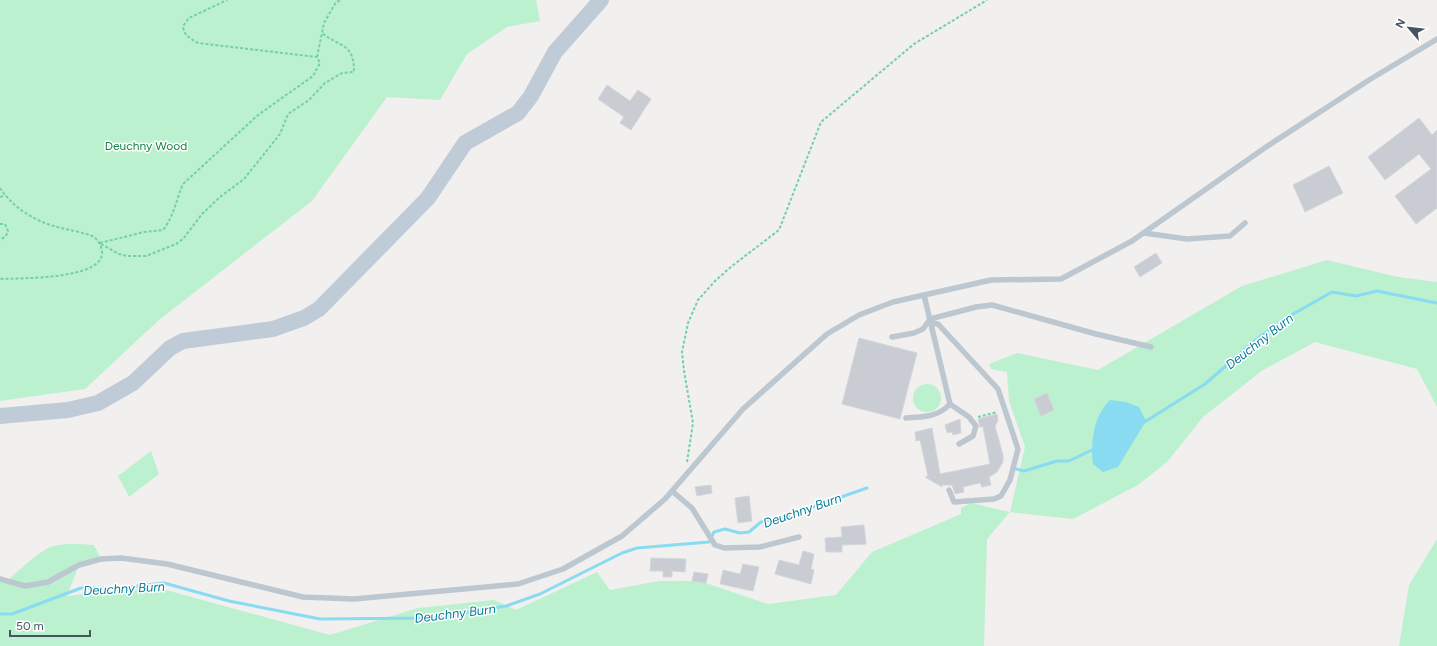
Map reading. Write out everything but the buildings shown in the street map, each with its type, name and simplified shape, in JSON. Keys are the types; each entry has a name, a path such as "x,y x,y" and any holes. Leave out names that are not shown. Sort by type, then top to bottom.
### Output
{"street":[{"path":"0,416 68,410 98,403 133,383 170,348 183,341 273,329 304,318 319,309 428,198 465,143 518,113 531,96 555,52 600,0"}],"lane":[{"path":"0,579 25,586 48,582 79,565 101,559 121,558 167,564 303,597 354,599 518,584 563,569 622,536 672,490 743,409 827,334 859,315 893,302 991,280 1061,279 1132,241 1266,147 1437,38"},
{"path":"1144,233 1187,239 1230,236 1245,223"},
{"path":"924,295 950,404 970,417 976,426 973,436 959,444"},
{"path":"892,337 914,333 931,321 976,307 992,305 1096,334 1151,347"},
{"path":"931,321 938,324 998,389 1018,449 1010,480 1001,496 994,499 954,502 949,490"},
{"path":"906,418 934,416 943,411 950,404"},
{"path":"672,490 692,508 715,545 724,548 760,546 798,537"}],"path":[{"path":"227,0 190,18 183,26 183,31 187,37 198,43 317,58"},
{"path":"100,243 144,232 163,230 171,220 177,197 183,184 258,116 313,76 320,63 317,58 324,23 336,2 342,0"},
{"path":"685,475 693,423 682,352 688,323 698,300 714,281 779,230 821,122 914,44 987,0"},
{"path":"0,188 16,206 42,222 93,237 100,243 123,255 146,256 176,244 183,239 202,214 247,175 280,134 288,114 309,100 325,84 342,73 354,72 354,57 346,47 322,33"},
{"path":"0,197 5,195"},
{"path":"0,224 4,224 8,231 6,236 0,240"},
{"path":"0,279 76,273 94,266 100,260 102,252 100,243"},
{"path":"986,415 997,412"}],"green space":[{"name":"Deuchny Wood","path":"0,0 536,0 540,21 507,27 467,54 440,100 387,97 312,201 159,320 85,389 0,401"},
{"path":"1327,260 1398,277 1437,282 1437,407 1417,369 1315,342 1263,370 1203,417 1167,462 1138,485 1073,519 1010,512 1025,447 1009,401 1007,372 991,369 989,364 1017,353 1098,370 1242,286"},
{"path":"927,384 933,385 937,388 940,392 940,404 937,408 933,411 927,412 921,411 917,408 914,404 913,398 914,392 917,388 921,385"},
{"path":"151,451 159,474 129,497 118,476"},
{"path":"971,503 1010,512 987,539 984,646 0,646 0,579 6,582 42,552 48,548 58,545 94,545 101,559 79,565 67,596 107,591 159,588 330,635 418,608 494,600 516,610 597,572 610,590 659,581 692,581 706,583 768,604 836,595 872,552 961,514 961,508"},
{"path":"1437,539 1437,646 1399,646 1409,585"}],"water":[{"path":"1110,400 1126,402 1139,407 1146,421 1118,467 1103,472 1093,464 1092,447 1094,429 1100,413"}],"waterway":[{"name":"Deuchny Burn","path":"1143,423 1205,384 1258,338 1286,318 1332,292 1356,296 1377,291 1437,303"},
{"path":"1016,469 1024,471 1057,461 1069,461 1092,450"},
{"name":"Deuchny Burn","path":"0,614 12,614 81,588 119,588 164,583 229,601 320,619 432,618 506,606 540,594 622,553 637,548 709,542 714,532 725,529 740,533 749,532 761,522 781,518 867,488"}]}
